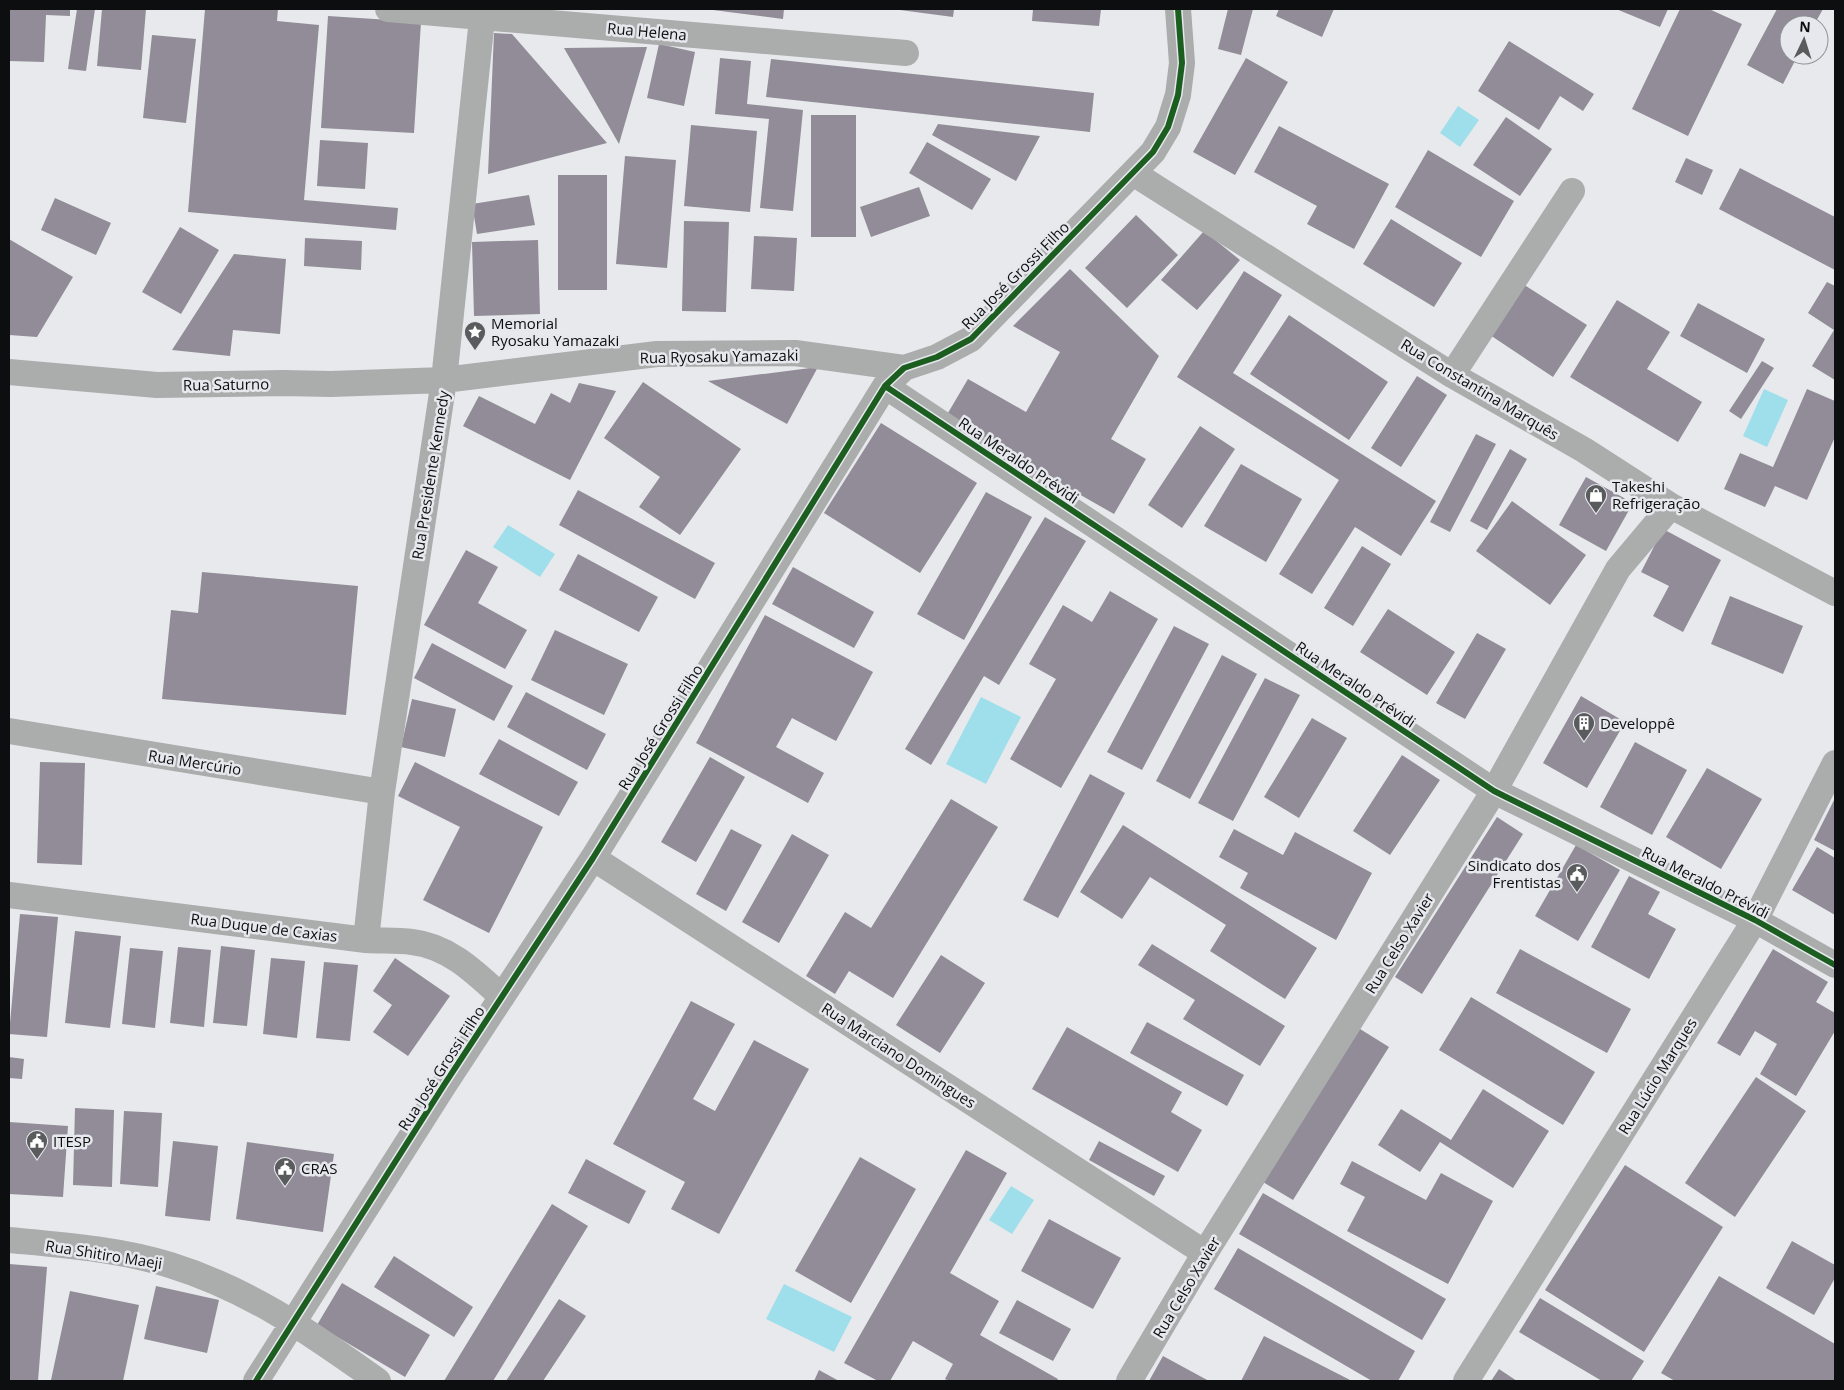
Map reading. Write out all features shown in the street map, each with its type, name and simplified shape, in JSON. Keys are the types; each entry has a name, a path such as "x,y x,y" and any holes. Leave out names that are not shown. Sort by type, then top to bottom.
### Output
{"street":[{"name":"Rua Helena","path":"388,9 483,13 906,53"},
{"name":"Rua José Grossi Filho","path":"256,1381 444,1085 593,858 885,386 904,368 937,357 971,339 1153,152 1168,127 1178,95 1182,62 1178,9"},
{"name":"Rua Presidente Kennedy","path":"366,940 382,792 444,380 483,13"},
{"name":"Rua Constantina Marquês","path":"1133,173 1452,375 1584,450 1671,506 1835,593"},
{"path":"1452,375 1572,191"},
{"name":"Rua Ryosaku Yamazaki","path":"444,380 657,354 795,353 904,368"},
{"name":"Rua Saturno","path":"9,372 157,385 284,382 331,384 444,380"},
{"name":"Rua Meraldo Prévidi","path":"885,386 1494,791 1755,920 1835,966"},
{"name":"Rua Celso Xavier","path":"1129,1381 1205,1253 1494,791 1618,569 1671,506"},
{"name":"Rua Mercúrio","path":"9,731 382,792"},
{"name":"Rua Lúcio Marques","path":"1466,1381 1755,920 1835,764"},
{"name":"Rua Marciano Domingues","path":"593,858 1205,1253"},
{"name":"Rua Duque de Caxias","path":"9,896 366,940 414,942 446,952 467,965 502,997"},
{"name":"Rua Shitiro Maeji","path":"9,1240 92,1249 170,1264 257,1300 294,1322 378,1381"}],"water":[{"path":"1458,106 1479,120 1460,147 1440,133"},
{"path":"1764,389 1788,400 1767,447 1743,436"},
{"path":"508,525 555,554 540,577 493,547"},
{"path":"981,697 1021,717 986,784 946,764"},
{"path":"1011,1186 1034,1200 1012,1234 989,1220"},
{"path":"784,1284 852,1317 834,1352 766,1319"}],"building":[{"path":"9,9 70,9 70,16 46,15 44,62 9,61"},
{"path":"77,9 95,9 86,71 68,69"},
{"path":"102,9 146,9 141,70 97,66"},
{"path":"205,9 278,9 277,21 319,25 304,200 398,208 396,230 188,212"},
{"path":"705,9 784,9 783,19"},
{"path":"900,9 954,9 953,17"},
{"path":"1033,9 1101,9 1099,26 1032,21"},
{"path":"1228,9 1253,9 1241,55 1218,49"},
{"path":"1279,9 1334,9 1322,37 1276,16"},
{"path":"1616,9 1668,9 1660,27"},
{"path":"1680,9 1709,9 1742,24 1688,136 1632,109"},
{"path":"1777,9 1823,9 1820,15 1779,15 1779,65 1793,65 1783,84 1747,65"},
{"path":"328,16 421,22 414,133 321,128"},
{"path":"494,33 512,34 607,143 488,174"},
{"path":"152,35 196,39 186,123 143,118"},
{"path":"1509,41 1594,94 1583,111 1560,96 1539,130 1478,91"},
{"path":"659,44 695,52 684,106 647,98"},
{"path":"647,47 619,144 564,48"},
{"path":"720,58 751,61 747,104 803,110 793,211 760,208 769,119 715,114"},
{"path":"1246,58 1288,82 1235,175 1193,152"},
{"path":"771,59 1094,93 1090,132 766,97"},
{"path":"811,115 856,115 856,237 811,237"},
{"path":"1506,117 1552,149 1520,196 1473,165"},
{"path":"938,124 1040,136 1016,181 932,135"},
{"path":"691,125 757,131 750,212 684,206"},
{"path":"1279,126 1389,184 1354,249 1307,224 1317,206 1254,172"},
{"path":"320,140 368,143 365,189 317,186"},
{"path":"927,142 991,179 972,210 909,173"},
{"path":"1428,150 1514,201 1481,257 1395,207"},
{"path":"625,156 676,160 667,268 616,264"},
{"path":"1686,158 1713,170 1702,195 1675,182"},
{"path":"1740,168 1835,217 1835,270 1719,209"},
{"path":"558,175 607,175 607,290 558,290"},
{"path":"919,187 930,216 871,237 860,207"},
{"path":"529,195 535,225 477,234 472,204"},
{"path":"55,198 111,223 96,255 41,230"},
{"path":"1136,215 1178,255 1127,308 1085,268"},
{"path":"1391,219 1462,263 1434,307 1363,264"},
{"path":"684,221 729,222 726,312 682,311"},
{"path":"180,227 219,250 181,314 142,292"},
{"path":"1204,231 1240,260 1197,310 1161,280"},
{"path":"754,236 797,238 794,291 751,289"},
{"path":"305,238 362,241 361,270 304,266"},
{"path":"9,239 73,277 37,337 9,335"},
{"path":"538,240 540,314 474,316 472,242"},
{"path":"234,254 286,259 280,334 233,330 230,356 172,350"},
{"path":"1070,269 1159,356 1111,439 1146,459 1114,514 945,418 968,379 1026,412 1060,352 1013,326"},
{"path":"1244,271 1282,295 1233,373 1436,501 1401,556 1355,527 1312,594 1279,574 1339,480 1177,377"},
{"path":"1827,282 1835,286 1835,380 1812,366 1834,330 1808,313"},
{"path":"1523,284 1587,325 1553,377 1490,335"},
{"path":"1617,300 1670,332 1647,369 1702,402 1678,442 1570,377"},
{"path":"1698,303 1765,339 1747,373 1680,336"},
{"path":"1289,315 1388,382 1349,440 1250,374"},
{"path":"1762,361 1774,368 1741,419 1729,411"},
{"path":"818,367 787,424 708,381"},
{"path":"1417,376 1447,395 1401,467 1371,448"},
{"path":"643,382 741,449 680,535 639,507 660,477 604,438"},
{"path":"579,383 616,391 570,480 463,426 479,396 535,424 551,393 570,403"},
{"path":"1807,389 1835,401 1835,437 1807,500 1775,486 1765,507 1724,489 1740,453 1773,467"},
{"path":"881,423 977,483 920,573 824,513"},
{"path":"1200,426 1235,449 1182,528 1148,505"},
{"path":"1476,434 1496,444 1450,532 1430,522"},
{"path":"1510,449 1527,459 1487,530 1470,521"},
{"path":"1241,464 1302,499 1266,562 1204,526"},
{"name":"Takeshi Refrigeração","path":"1586,477 1633,503 1606,551 1559,525"},
{"path":"578,490 715,563 695,599 559,525"},
{"path":"986,492 1032,517 964,640 917,614"},
{"path":"1512,501 1586,555 1550,605 1476,551"},
{"path":"1045,517 1086,541 999,685 984,676 931,765 905,749"},
{"path":"1663,529 1721,560 1683,632 1653,616 1669,586 1641,572"},
{"path":"1362,546 1391,564 1353,626 1324,608"},
{"path":"466,550 498,567 478,603 527,630 505,669 424,625"},
{"path":"578,554 658,597 639,632 559,590"},
{"path":"793,567 874,612 854,648 772,604"},
{"path":"202,572 358,586 346,715 162,699 171,610 198,613"},
{"path":"1110,591 1158,619 1061,788 1010,759 1056,679 1029,664 1063,605 1092,622"},
{"path":"1730,596 1803,626 1783,674 1711,644"},
{"path":"1388,609 1455,652 1427,695 1360,652"},
{"path":"765,615 873,672 836,741 792,718 776,747 824,773 808,803 696,743"},
{"path":"1174,626 1209,644 1142,770 1107,752"},
{"path":"555,630 628,664 604,715 531,680"},
{"path":"1477,633 1506,649 1465,719 1436,703"},
{"path":"432,643 513,686 494,721 414,678"},
{"path":"1222,655 1257,674 1190,799 1156,781"},
{"path":"1265,678 1300,695 1233,821 1198,803"},
{"path":"526,692 606,734 587,770 507,727"},
{"name":"Developpê","path":"1581,696 1625,722 1587,788 1543,763"},
{"path":"412,699 456,709 445,757 401,747"},
{"path":"1312,718 1347,738 1299,818 1264,797"},
{"path":"499,739 578,782 559,816 479,774"},
{"path":"1635,742 1687,770 1652,835 1600,807"},
{"path":"1402,755 1440,780 1390,855 1353,831"},
{"path":"710,757 745,777 696,862 661,842"},
{"path":"40,762 85,763 82,865 37,863"},
{"path":"415,762 543,827 489,933 423,900 460,827 398,796"},
{"path":"1707,768 1762,799 1721,869 1666,837"},
{"path":"1090,774 1125,793 1058,918 1023,900"},
{"path":"1835,798 1835,851 1814,840"},
{"path":"951,799 998,827 893,998 849,971 835,994 806,976 845,912 871,928"},
{"path":"1497,817 1523,834 1422,994 1395,977"},
{"path":"1123,825 1317,948 1285,999 1210,951 1226,925 1150,877 1122,919 1080,892"},
{"path":"731,829 762,845 726,911 696,894"},
{"path":"1234,829 1283,855 1295,832 1372,873 1336,940 1240,888 1248,873 1219,857"},
{"path":"792,834 829,855 779,943 742,922"},
{"name":"Sindicato dos Frentistas","path":"1576,845 1620,870 1578,941 1535,916"},
{"path":"1817,847 1835,858 1835,915 1792,890"},
{"path":"1629,876 1660,892 1648,914 1676,929 1649,979 1591,947"},
{"path":"20,914 58,917 47,1037 9,1034"},
{"path":"75,931 121,936 110,1028 65,1023"},
{"path":"1152,944 1285,1026 1260,1066 1183,1019 1195,1000 1138,965"},
{"path":"221,946 255,950 247,1026 213,1023"},
{"path":"178,947 211,950 204,1027 170,1023"},
{"path":"130,948 163,951 155,1028 122,1024"},
{"path":"1520,949 1631,1009 1607,1053 1496,993"},
{"path":"1773,949 1828,982 1816,1002 1835,1013 1835,1031 1796,1096 1760,1074 1777,1044 1755,1031 1740,1056 1717,1043"},
{"path":"941,955 985,983 940,1053 896,1025"},
{"path":"271,958 305,961 297,1038 263,1034"},
{"path":"395,958 450,996 408,1056 373,1032 392,1005 373,991"},
{"path":"324,962 358,965 350,1041 316,1038"},
{"path":"1471,997 1595,1072 1563,1125 1439,1050"},
{"path":"691,1001 735,1024 693,1099 715,1111 754,1040 809,1069 719,1234 671,1209 685,1182 613,1144"},
{"path":"1147,1022 1244,1075 1227,1106 1130,1053"},
{"path":"1067,1027 1182,1092 1171,1112 1202,1130 1178,1172 1032,1089"},
{"path":"1360,1029 1389,1047 1293,1200 1263,1182"},
{"path":"9,1057 24,1059 22,1079 9,1078"},
{"path":"1756,1077 1806,1111 1735,1217 1685,1183"},
{"path":"1483,1089 1549,1131 1513,1188 1440,1142 1420,1172 1378,1145 1401,1109 1451,1140"},
{"path":"75,1108 114,1110 112,1187 73,1185"},
{"path":"124,1111 162,1113 158,1187 120,1184"},
{"name":"ITESP","path":"9,1122 68,1126 63,1197 9,1194"},
{"path":"173,1141 218,1146 210,1221 165,1216"},
{"path":"1099,1141 1165,1176 1154,1196 1089,1160"},
{"name":"CRAS","path":"247,1142 334,1154 323,1232 236,1219"},
{"path":"966,1150 1007,1173 950,1273 999,1301 980,1335 1058,1379 1057,1381 949,1381 945,1379 953,1364 913,1341 890,1381 878,1381 844,1363"},
{"path":"860,1157 916,1189 851,1303 795,1271"},
{"path":"586,1159 646,1191 629,1224 568,1193"},
{"path":"1352,1161 1426,1200 1441,1173 1493,1201 1448,1284 1347,1231 1365,1197 1340,1184"},
{"path":"1625,1165 1723,1227 1644,1352 1545,1290"},
{"path":"1263,1193 1446,1299 1422,1340 1239,1234"},
{"path":"552,1204 588,1226 493,1381 444,1381"},
{"path":"1049,1219 1121,1258 1093,1309 1021,1271"},
{"path":"1792,1241 1835,1265 1835,1278 1814,1315 1766,1288"},
{"path":"1238,1248 1415,1351 1398,1381 1372,1381 1214,1289"},
{"path":"394,1256 473,1307 454,1337 374,1287"},
{"path":"9,1264 47,1267 38,1381 9,1381"},
{"path":"1719,1276 1835,1344 1835,1381 1675,1381 1661,1373"},
{"path":"342,1283 430,1335 405,1377 317,1325"},
{"path":"156,1286 219,1300 207,1353 144,1339"},
{"path":"70,1291 139,1305 123,1381 51,1380"},
{"path":"1540,1298 1644,1361 1631,1381 1602,1381 1519,1332"},
{"path":"559,1299 586,1316 543,1381 506,1381"},
{"path":"1017,1300 1071,1329 1053,1361 999,1333"},
{"path":"1264,1336 1352,1381 1241,1381"},
{"path":"1163,1356 1209,1381 1149,1381"},
{"path":"1499,1369 1517,1381 1491,1381"},
{"path":"819,1370 839,1381 814,1381"}],"cycle path":[{"path":"256,1381 444,1085 593,858 885,386 904,368 937,357 971,339 1153,152 1168,127 1178,95 1182,63 1178,9"},
{"path":"885,386 1494,791 1755,920 1835,965"}],"place":[{"name":"Memorial Ryosaku Yamazaki","path":"475,351"},
{"name":"Takeshi Refrigeração","path":"1596,514"},
{"name":"Developpê","path":"1584,742"},
{"name":"Sindicato dos Frentistas","path":"1577,893"},
{"name":"ITESP","path":"37,1160"},
{"name":"CRAS","path":"285,1187"}]}
